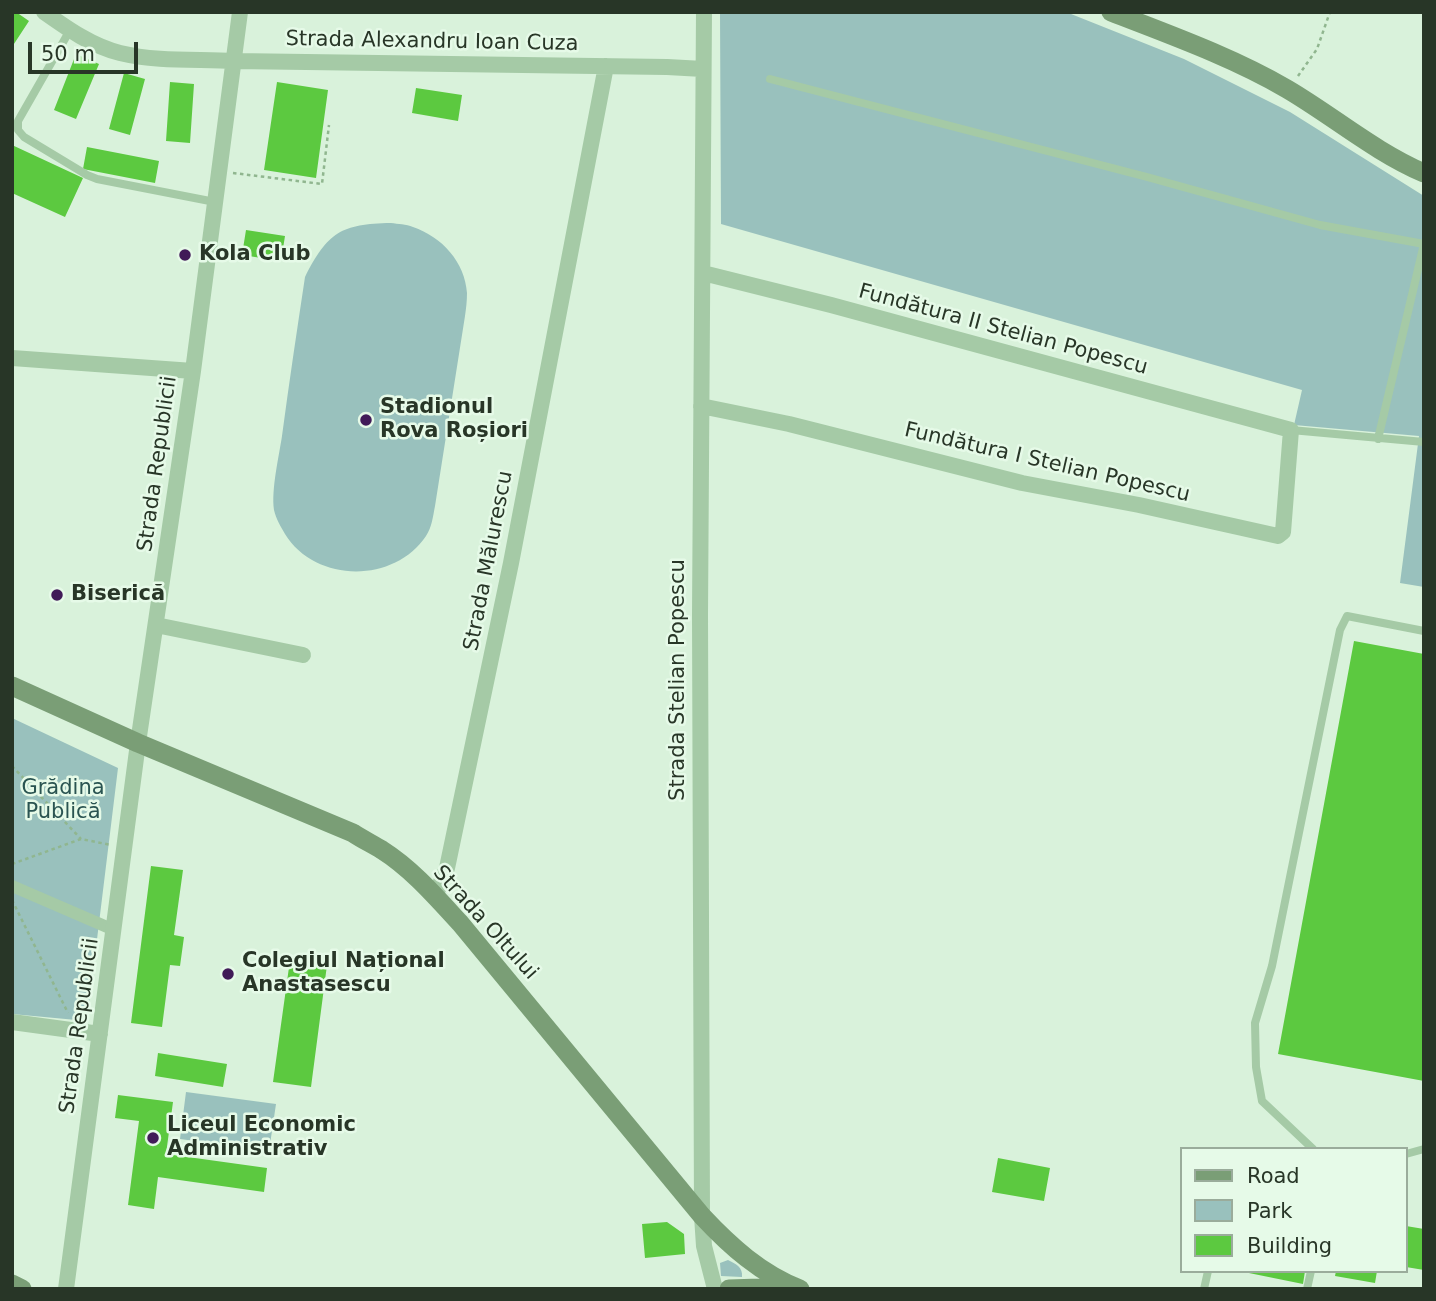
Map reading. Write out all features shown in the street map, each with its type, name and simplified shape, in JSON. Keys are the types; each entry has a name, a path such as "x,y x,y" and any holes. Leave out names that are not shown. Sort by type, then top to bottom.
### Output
{"main road":[{"path":"1111,12 1233,62 1288,90 1387,154 1424,173"},
{"name":"Strada Oltului","path":"12,686 138,743 353,834 384,851 435,896 460,923 702,1216 746,1258 797,1288"},
{"path":"12,1284 22,1289"},
{"path":"729,1289 797,1288"}],"street":[{"name":"Strada Alexandru Ioan Cuza","path":"44,12 102,47 120,53 163,58 703,69"},
{"name":"Strada Republicii","path":"66,1289 138,743 193,370 240,12"},
{"name":"Strada Stelian Popescu","path":"704,12 700,641 702,1216 704,1246 715,1289"},
{"name":"Strada Mălurescu","path":"435,896 447,868 511,563 606,66"},
{"name":"Fundătura II Stelian Popescu","path":"703,273 1291,430"},
{"path":"12,358 193,370"},
{"name":"Fundătura I Stelian Popescu","path":"701,406 789,424 1022,483 1139,505 1278,536 1283,532 1291,430"},
{"path":"156,625 303,655"},
{"path":"12,886 114,930"},
{"path":"12,1022 100,1034"}],"lane":[{"path":"70,30 18,121 19,130 24,137 97,179 215,202"},
{"path":"770,79 1320,225 1424,244 1378,439"},
{"path":"1291,430 1424,442"},
{"path":"1311,1147 1262,1101 1256,1067 1255,1023 1272,966 1340,630 1347,616 1424,631"}],"path":[{"path":"1288,90 1317,49 1330,12"},
{"path":"219,171 322,184 329,125"},
{"path":"12,766 81,839"},
{"path":"12,864 81,839 125,847"},
{"path":"12,900 77,1031"}],"green space":[{"path":"720,12 1066,12 1184,59 1290,112 1424,196 1424,587 1400,583 1419,436 1294,425 1302,390 721,224"},
{"name":"Stadionul Rova Roșiori","path":"391,223 424,231 442,244 457,261 467,293 435,506 426,536 412,552 395,563 355,571 334,569 315,562 298,550 285,534 274,510 276,473 305,277 321,250 338,233 360,226"},
{"name":"Grădina Publică","path":"12,718 118,768 87,1021 12,1014"},
{"path":"186,1092 276,1104 269,1151 180,1139"},
{"path":"728,1260 740,1268 742,1277 721,1276 720,1263"}],"building":[{"path":"12,12 29,21 12,47"},
{"path":"76,54 99,64 76,119 54,110"},
{"path":"124,73 145,79 130,135 109,129"},
{"path":"170,82 194,84 190,143 166,141"},
{"path":"277,82 328,90 316,178 264,170"},
{"path":"416,88 462,95 458,121 412,113"},
{"path":"12,145 83,178 65,217 12,193"},
{"path":"87,147 159,161 155,183 83,169"},
{"path":"246,230 285,236 281,261 242,255"},
{"path":"1354,641 1424,654 1424,1081 1278,1054"},
{"path":"151,866 183,870 174,935 184,937 180,966 170,965 162,1027 131,1023"},
{"path":"290,960 327,965 311,1087 273,1082"},
{"path":"158,1053 227,1064 223,1087 155,1076"},
{"name":"Liceul Economic Administrativ","path":"118,1095 173,1102 166,1154 267,1168 264,1192 158,1177 154,1209 128,1205 139,1121 115,1118"},
{"path":"998,1158 1050,1168 1044,1201 992,1192"},
{"path":"667,1222 684,1234 685,1254 645,1258 642,1224"},
{"path":"1408,1226 1424,1229 1424,1270 1408,1267"},
{"path":"1249,1273 1305,1273 1303,1284"},
{"path":"1336,1273 1377,1273 1375,1283 1335,1276"}],"place":[{"name":"Kola Club","path":"185,255"},
{"name":"Stadionul Rova Roșiori","path":"366,420"},
{"name":"Biserică","path":"57,595"},
{"name":"Colegiul Național Anastasescu","path":"228,974"},
{"name":"Liceul Economic Administrativ","path":"153,1138"}]}
